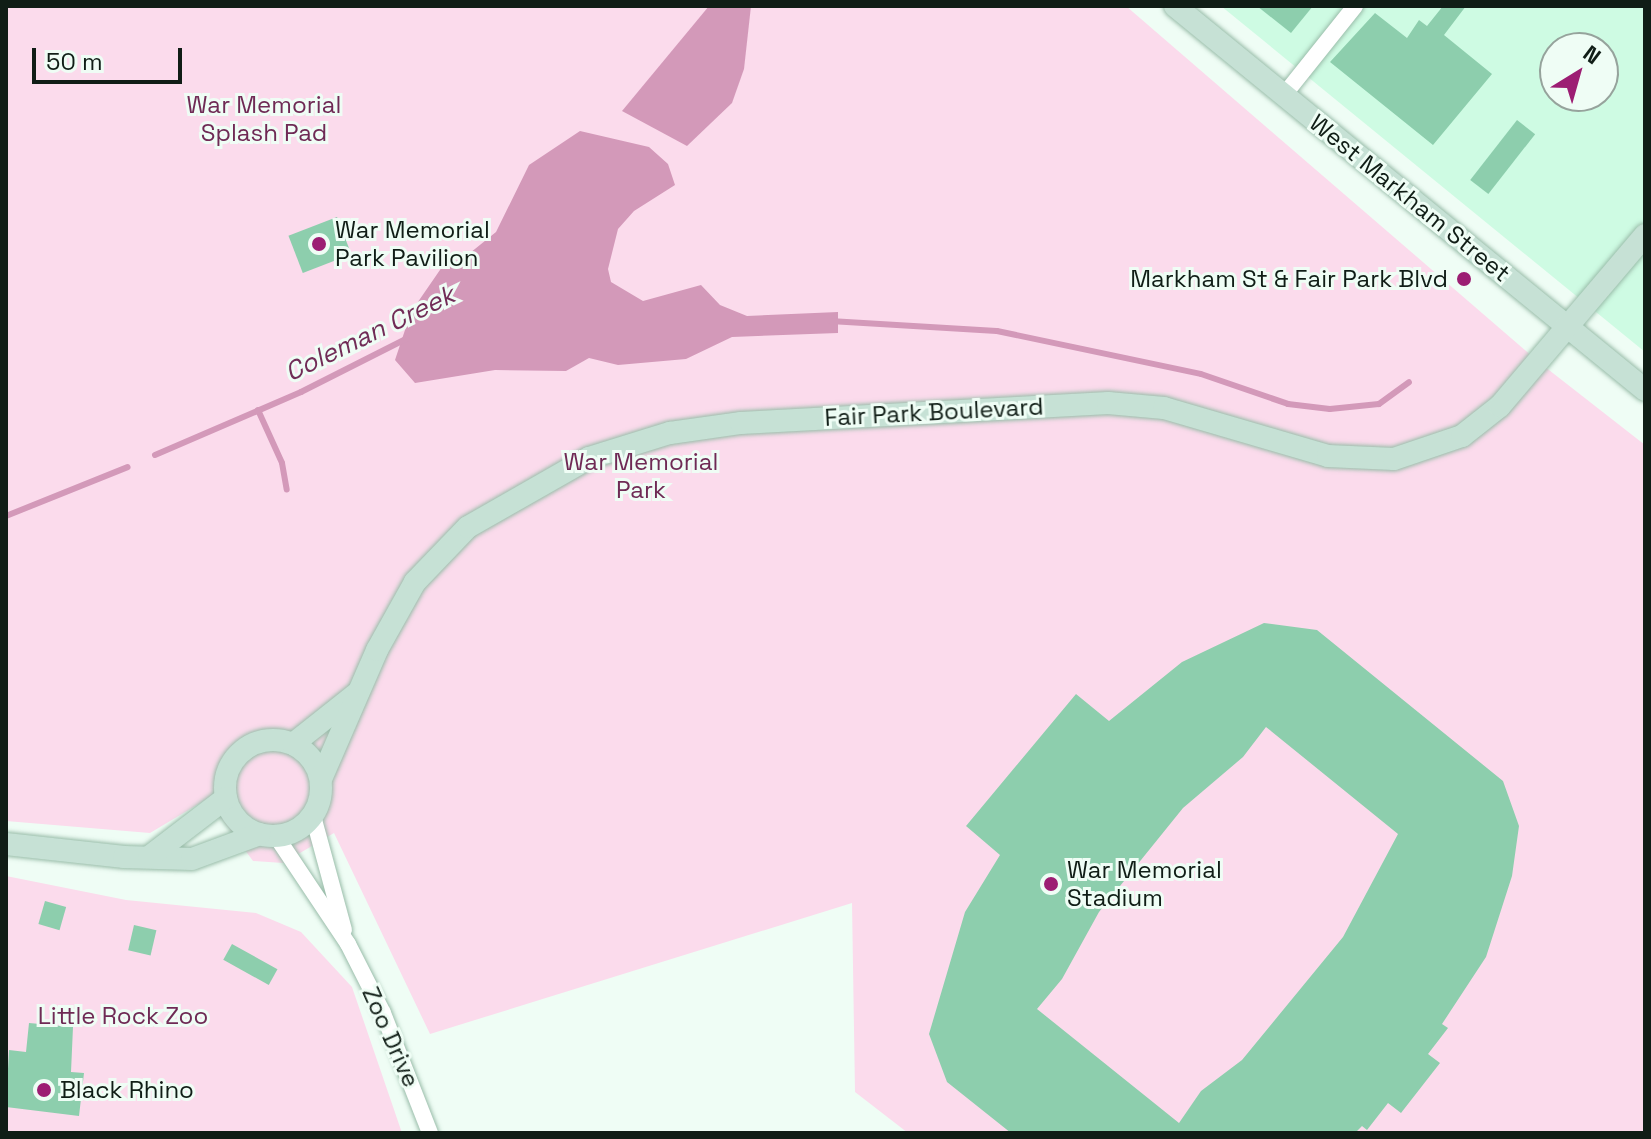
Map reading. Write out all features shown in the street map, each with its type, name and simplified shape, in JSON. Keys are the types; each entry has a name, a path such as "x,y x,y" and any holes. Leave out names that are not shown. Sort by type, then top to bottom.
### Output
{"street":[{"name":"West Markham Street","path":"1175,6 1645,390"},
{"path":"1284,95 1355,6"},
{"name":"Fair Park Boulevard","path":"313,816 321,795 321,779 399,606 468,527 561,470 617,447 741,423 1132,403 1328,456 1394,459 1462,436 1484,420 1569,329 1645,235"},
{"name":"Fair Park Boulevard","path":"293,744 357,694"},
{"path":"268,835 238,821 226,798 226,776 245,749 277,740 293,744 307,753 321,779"},
{"path":"149,857 226,798"},
{"path":"6,844 192,859 268,835 295,832 313,816"},
{"name":"Zoo Drive","path":"313,816 348,944"},
{"name":"Zoo Drive","path":"268,835 348,944 383,1013 430,1133"}],"shaded area":[{"path":"709,6 751,6 744,69 732,103 687,146 622,111"},
{"path":"1221,6 1645,6 1645,352"},
{"path":"580,131 649,147 668,164 675,185 634,211 618,229 608,269 611,282 643,301 701,285 720,305 747,316 838,312 838,333 732,337 686,359 618,365 589,358 566,371 495,370 415,383 395,360 411,312 442,267 465,257 496,232 529,165"}],"green space":[{"name":"War Memorial Park","path":"6,6 1126,6 1540,363 1645,445 1645,1133 908,1133 855,1092 852,903 430,1034 334,833 283,863 253,861 207,799 150,833 6,821"},
{"name":"Little Rock Zoo","path":"6,876 126,900 256,913 301,932 352,987 402,1133 6,1133"}],"building":[{"path":"1257,6 1313,6 1291,33"},
{"path":"1443,6 1466,6 1444,35 1492,74 1433,145 1330,62 1375,13 1407,38 1419,20 1427,26"},
{"path":"1517,120 1535,134 1488,194 1470,180"},
{"name":"War Memorial Park Pavilion","path":"337,217 351,254 303,273 288,236"},
{"name":"War Memorial Stadium","path":"1264,623 1317,630 1503,781 1519,826 1512,876 1486,957 1442,1024 1448,1028 1428,1054 1440,1063 1401,1113 1388,1103 1367,1130 1362,1126 1355,1133 1011,1133 947,1082 929,1034 965,912 1000,855 966,826 1076,694 1109,721 1182,662","holes":["1266,727 1398,834 1343,937 1242,1060 1201,1091 1179,1123 1037,1009 1062,979 1099,912 1183,808 1243,757"]},
{"path":"45,901 66,907 60,930 38,924"},
{"path":"134,925 156,930 151,956 128,950"},
{"path":"232,944 277,969 269,985 223,960"},
{"name":"Black Rhino","path":"29,1023 73,1027 71,1072 84,1073 79,1116 6,1107 9,1050 26,1052"}],"waterway":[{"path":"830,321 997,331 1201,374 1288,404 1330,409 1379,404 1409,382"},
{"name":"Coleman Creek","path":"155,455 301,392 406,339"},
{"path":"258,410 282,463 287,490"},
{"name":"Coleman Creek","path":"6,516 128,467"}],"place":[{"name":"War Memorial Park Pavilion","path":"319,244"},
{"name":"Markham St & Fair Park Blvd","path":"1464,279"},
{"name":"War Memorial Stadium","path":"1051,884"},
{"name":"Black Rhino","path":"44,1090"}],"park label":[{"name":"War Memorial Splash Pad","path":"264,119"}]}
